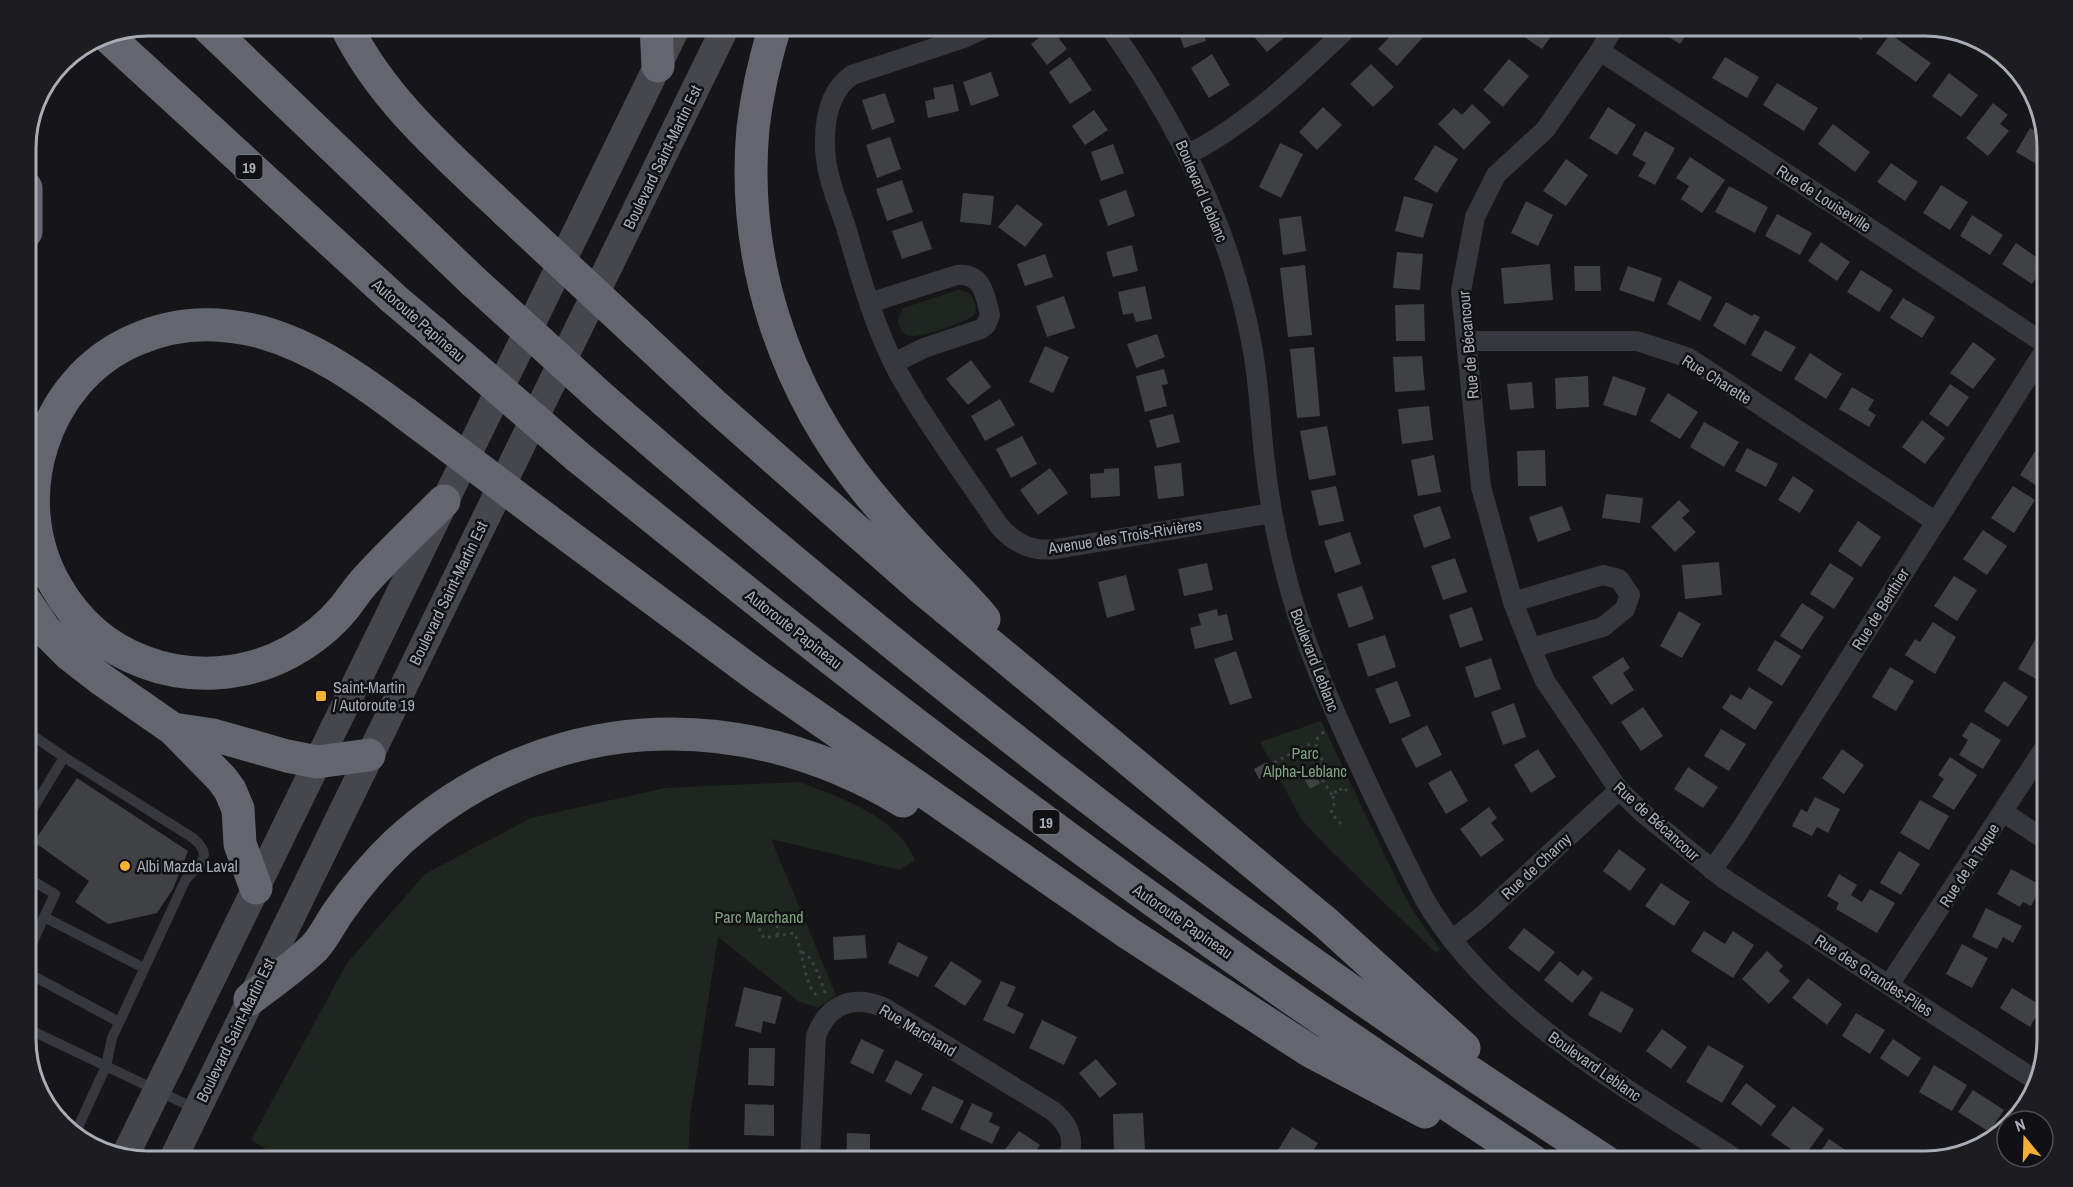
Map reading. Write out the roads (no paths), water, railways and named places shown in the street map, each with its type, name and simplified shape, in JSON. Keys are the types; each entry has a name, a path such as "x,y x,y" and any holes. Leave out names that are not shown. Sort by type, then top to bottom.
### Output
{"highway":[{"path":"217,36 473,281 605,401 852,611 1074,788 1301,956 1590,1151"},
{"path":"351,36 388,92 439,147 637,333 828,507 1039,688 1345,939 1550,1125"},
{"path":"656,36 658,66"},
{"path":"773,36 756,108 752,150 752,192 756,241 765,288 786,355 818,420 856,476 897,526 971,602 1039,688"},
{"name":"Autoroute Papineau","path":"113,42 394,299 578,457 803,637 1025,806 1171,913 1358,1045 1518,1151"},
{"path":"96,49 394,299"},
{"path":"36,469 43,439 57,409 81,378 107,356 135,339 167,329 204,324 240,327 262,332 318,355 406,414 760,678 1128,933 1310,1051 1498,1151"},
{"path":"36,530 43,559 61,594 76,616 99,637 125,654 153,666 205,674 253,667 289,652 320,631 341,612 362,584 444,501"},
{"path":"36,617 45,630 83,666 172,729 214,770 230,790 238,809 240,844 256,888"},
{"path":"172,729 213,735 317,762 369,755"},
{"path":"250,999 315,947 361,881 397,843 425,819 500,773 533,759 580,745 622,737 666,733 704,734 760,742 844,770 920,811 977,830"}],"main road":[{"path":"128,1149 672,36"},
{"name":"Boulevard Saint-Martin Est","path":"177,1151 721,36"}],"street":[{"name":"Avenue des Trois-Rivières","path":"968,36 852,75 838,86 832,99 826,135 826,159 869,303 894,363 909,390 999,526 1008,536 1025,546 1046,550 1056,549 1272,513"},
{"name":"Boulevard Leblanc","path":"1116,36 1165,111 1189,154 1215,214 1243,302 1254,356 1272,513 1293,601 1327,693 1366,781 1417,885 1434,916 1452,940 1498,989 1552,1037 1723,1151"},
{"path":"1189,154 1219,137 1274,97 1339,36"},
{"name":"Rue de Bécancour","path":"1608,36 1545,130 1496,175 1475,217 1461,291 1482,487 1513,602 1545,681 1619,790 1712,870"},
{"name":"Rue de Louiseville","path":"1600,51 2037,339"},
{"path":"869,303 957,275 971,275 980,282 990,315 986,325 975,332 924,348 894,363"},
{"name":"Rue Charette","path":"1466,341 1637,341 1689,358 1936,522"},
{"name":"Rue de Berthier","path":"1712,870 1739,832 2037,362"},
{"path":"1513,602 1603,575 1618,579 1630,595 1625,609 1603,627 1531,648"},
{"name":"Rue de la Tuque","path":"1889,985 2037,760"},
{"name":"Rue de Charny","path":"1452,940 1482,916 1619,790"},
{"path":"2004,812 2037,834"},
{"name":"Rue des Grandes-Piles","path":"1712,870 2030,1077"},
{"name":"Rue Marchand","path":"810,1151 816,1035 824,1018 832,1010 856,1001 866,1001 883,1007 1053,1111 1065,1122 1070,1131 1071,1151"}],"lane":[{"path":"36,738 193,838 204,851 203,861 186,879 119,1022 112,1038 106,1066 78,1127"},
{"path":"36,803 64,757"},
{"path":"36,883 55,894 36,935"},
{"path":"44,917 144,968"},
{"path":"36,977 119,1022"},
{"path":"36,1033 197,1109"}],"place":[{"name":"Saint-Martin / Autoroute 19","path":"321,696"},
{"name":"Albi Mazda Laval","path":"125,866"}],"park label":[{"name":"Parc Alpha-Leblanc","path":"1305,762"},
{"name":"Parc Marchand","path":"759,917"}]}
